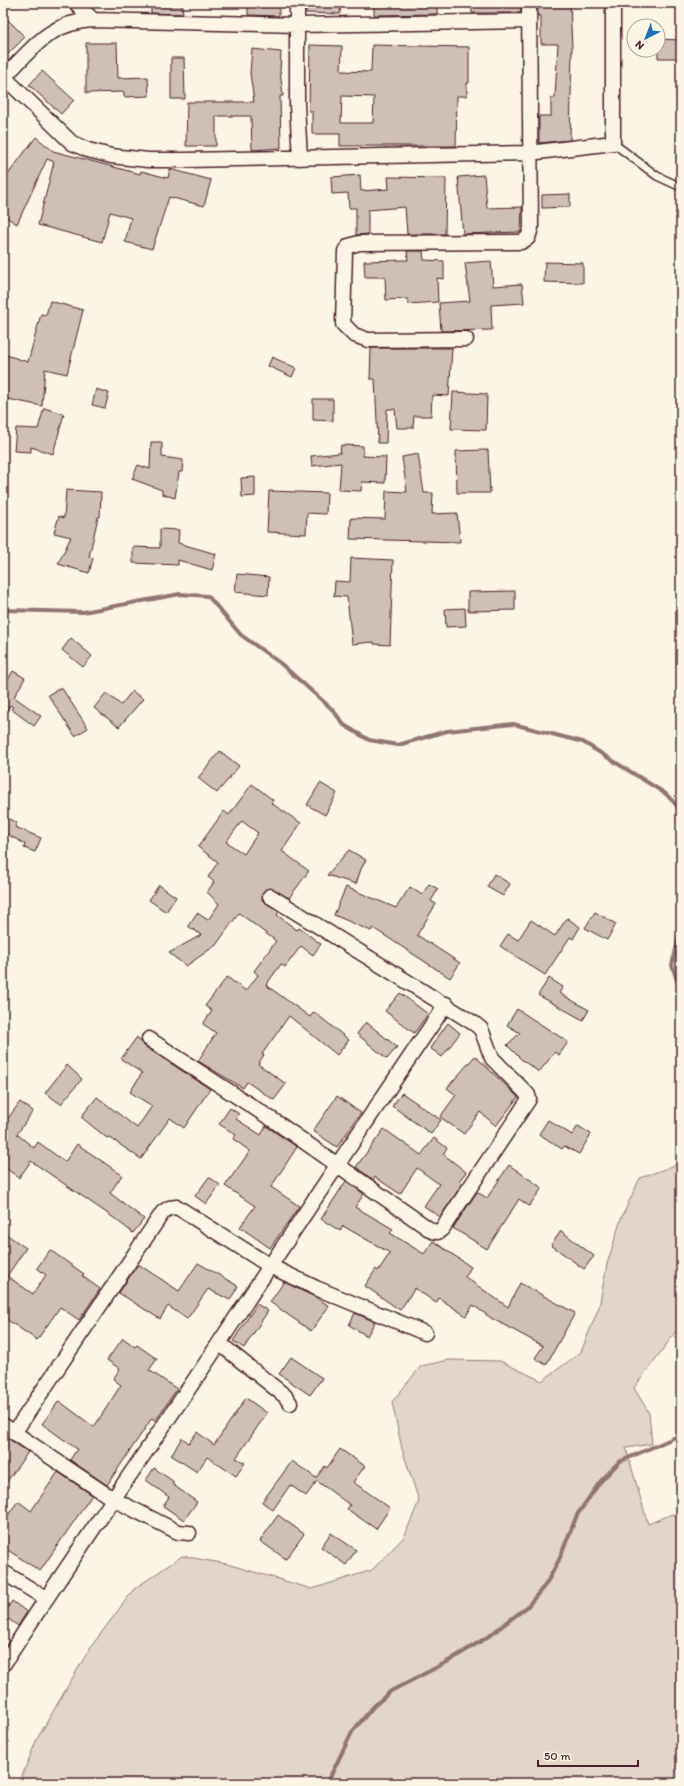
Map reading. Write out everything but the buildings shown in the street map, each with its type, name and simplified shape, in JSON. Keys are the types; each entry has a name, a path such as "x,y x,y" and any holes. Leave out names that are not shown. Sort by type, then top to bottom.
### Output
{"street":[{"path":"76,3 94,20"},
{"path":"296,3 297,105 300,158"},
{"path":"466,339 368,340 354,335 343,324 345,252 349,246 359,243 521,242 528,238 531,228 529,153 529,3"},
{"path":"528,21 297,25 94,20 75,21 46,34 4,77 72,143 88,150 111,156 148,160 529,153 613,143 613,3"},
{"path":"149,1039 220,1084 336,1166 432,1231 438,1232 442,1229 529,1099 525,1091 492,1058 481,1029 446,1004 270,896"},
{"path":"3,1665 45,1598 219,1343 336,1166 446,1004"},
{"path":"189,1533 178,1532 114,1498 9,1429 163,1212 169,1208 177,1208 270,1266 316,1288 425,1333"},
{"path":"219,1343 285,1396 290,1403"},
{"path":"3,1572 45,1598"}],"lane":[{"path":"613,143 657,176 681,187"}],"shaded area":[{"path":"681,1163 681,1301 677,1330 634,1388 649,1413 652,1444 626,1448 648,1524 672,1514 681,1517 681,1783 19,1783 37,1739 90,1648 134,1589 182,1556 227,1564 312,1589 372,1570 404,1537 419,1501 402,1449 392,1402 421,1366 449,1360 500,1361 542,1381 581,1352 599,1307 607,1264 621,1219 640,1178"}],"waterway":[{"path":"3,610 83,612 180,594 208,596 241,635 280,663 333,710 344,725 369,740 398,745 447,731 513,724 583,742 666,794 681,810"},
{"path":"681,930 672,965 681,993"},
{"path":"327,1783 352,1732 373,1707 391,1691 447,1662 489,1636 527,1607 546,1584 559,1560 577,1515 600,1482 619,1462 678,1436 681,1430"}]}
